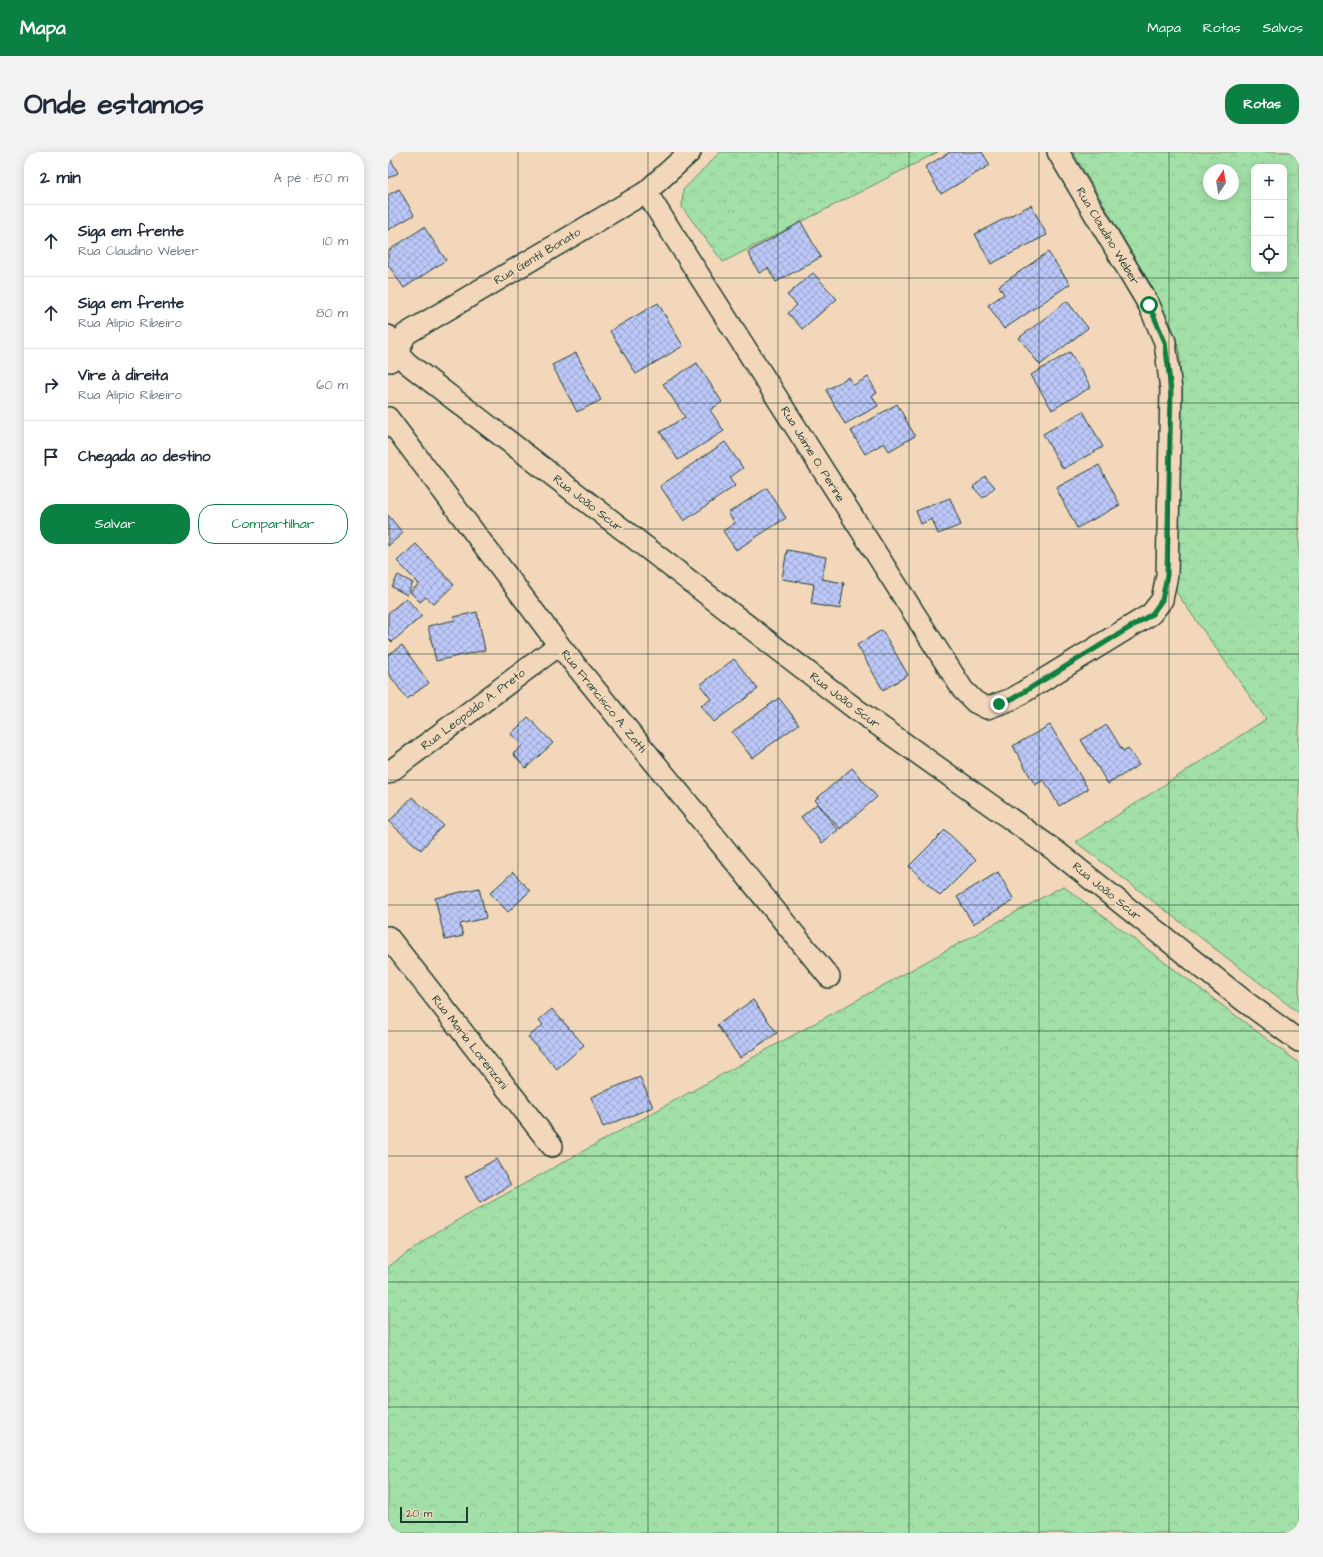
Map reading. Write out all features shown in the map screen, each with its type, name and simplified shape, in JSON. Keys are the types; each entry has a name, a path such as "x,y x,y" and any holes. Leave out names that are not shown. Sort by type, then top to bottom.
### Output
{"street":[{"name":"Rua Gentil Bonato","path":"391,350 406,334 646,192 690,152"},
{"name":"Rua Claudino Weber","path":"986,708 1012,699 1152,614 1162,600 1167,575 1171,390 1165,342 1149,305 1058,152"},
{"name":"Rua Jaime O. Perine","path":"646,192 963,690 975,702 986,708"},
{"name":"Rua João Scur","path":"391,350 857,710 1057,852 1243,1000 1299,1041"},
{"name":"Rua Francisco A. Zatti","path":"388,418 559,645 829,977"},
{"name":"Rua Leopoldo A. Preto","path":"388,772 559,645"},
{"name":"Rua Maria Lorenzoni","path":"388,937 552,1146"}],"green space":[{"path":"720,152 938,152 723,262 682,207 683,190"},
{"path":"1073,152 1299,152 1299,1013 1076,842 1266,719 1176,592 1181,393 1180,355 1173,329 1156,294"},
{"path":"1063,886 1299,1063 1299,1533 388,1533 388,1267 437,1232"}],"building":[{"path":"950,152 982,152 990,165 941,194 925,167"},
{"path":"388,154 398,173 388,178"},
{"path":"399,189 414,215 388,230 388,195"},
{"path":"1031,205 1047,235 991,264 975,234"},
{"path":"801,222 821,257 776,282 768,268 759,273 748,252"},
{"path":"424,227 446,260 404,288 388,265 388,251"},
{"path":"1048,252 1070,284 1004,329 988,305 1004,294 999,286"},
{"path":"813,273 837,299 802,329 788,313 797,305 787,295"},
{"path":"1067,301 1088,328 1040,365 1019,338"},
{"path":"658,303 683,346 636,374 610,331"},
{"path":"1070,352 1091,387 1052,410 1031,375"},
{"path":"576,353 601,400 577,412 552,365"},
{"path":"697,363 722,402 710,410 724,431 678,460 660,432 685,417 663,384"},
{"path":"849,377 854,385 868,377 877,393 872,396 878,406 845,424 826,390"},
{"path":"897,404 915,436 889,451 884,443 865,454 851,431"},
{"path":"1083,411 1103,447 1063,469 1043,434"},
{"path":"725,442 743,468 729,478 735,486 684,521 660,486"},
{"path":"1099,465 1120,505 1077,528 1056,488"},
{"path":"985,476 995,487 983,498 973,487"},
{"path":"767,488 786,518 736,550 723,531 735,523 728,513"},
{"path":"950,498 961,525 938,534 932,519 921,524 916,511"},
{"path":"388,515 403,533 388,546"},
{"path":"416,544 454,585 434,604 426,597 420,602 410,592 419,584 397,561"},
{"path":"787,550 826,557 822,579 844,583 840,609 811,604 814,584 782,579"},
{"path":"398,575 413,583 407,595 392,587"},
{"path":"406,598 422,616 392,642 388,638 388,613"},
{"path":"477,612 485,650 436,661 428,626 455,620 454,617"},
{"path":"882,630 908,675 883,690 857,645"},
{"path":"402,645 429,683 407,699 388,673 388,655"},
{"path":"734,659 758,689 714,722 701,706 711,699 700,685"},
{"path":"779,698 799,724 752,758 732,732"},
{"path":"528,717 553,743 526,768 513,754 522,746 511,734"},
{"path":"1050,725 1088,789 1059,806 1044,780 1035,785 1013,746"},
{"path":"1107,725 1123,751 1128,748 1139,765 1108,784 1081,740"},
{"path":"852,768 877,797 840,829 815,800"},
{"path":"412,797 443,825 421,850 389,822"},
{"path":"817,804 838,830 822,843 801,817"},
{"path":"945,830 976,860 940,896 909,866"},
{"path":"513,872 530,891 508,912 490,893"},
{"path":"998,872 1014,900 973,924 957,897"},
{"path":"479,888 486,918 460,924 463,936 445,940 435,898"},
{"path":"753,1000 777,1033 740,1058 717,1025"},
{"path":"552,1009 584,1045 557,1069 528,1037 543,1025 539,1020"},
{"path":"640,1077 653,1107 603,1127 591,1097"},
{"path":"496,1159 511,1185 480,1203 465,1177"}],"route":[{"path":"999,704 1012,699 1152,614 1162,600 1167,575 1171,390 1165,342 1149,305"}]}
